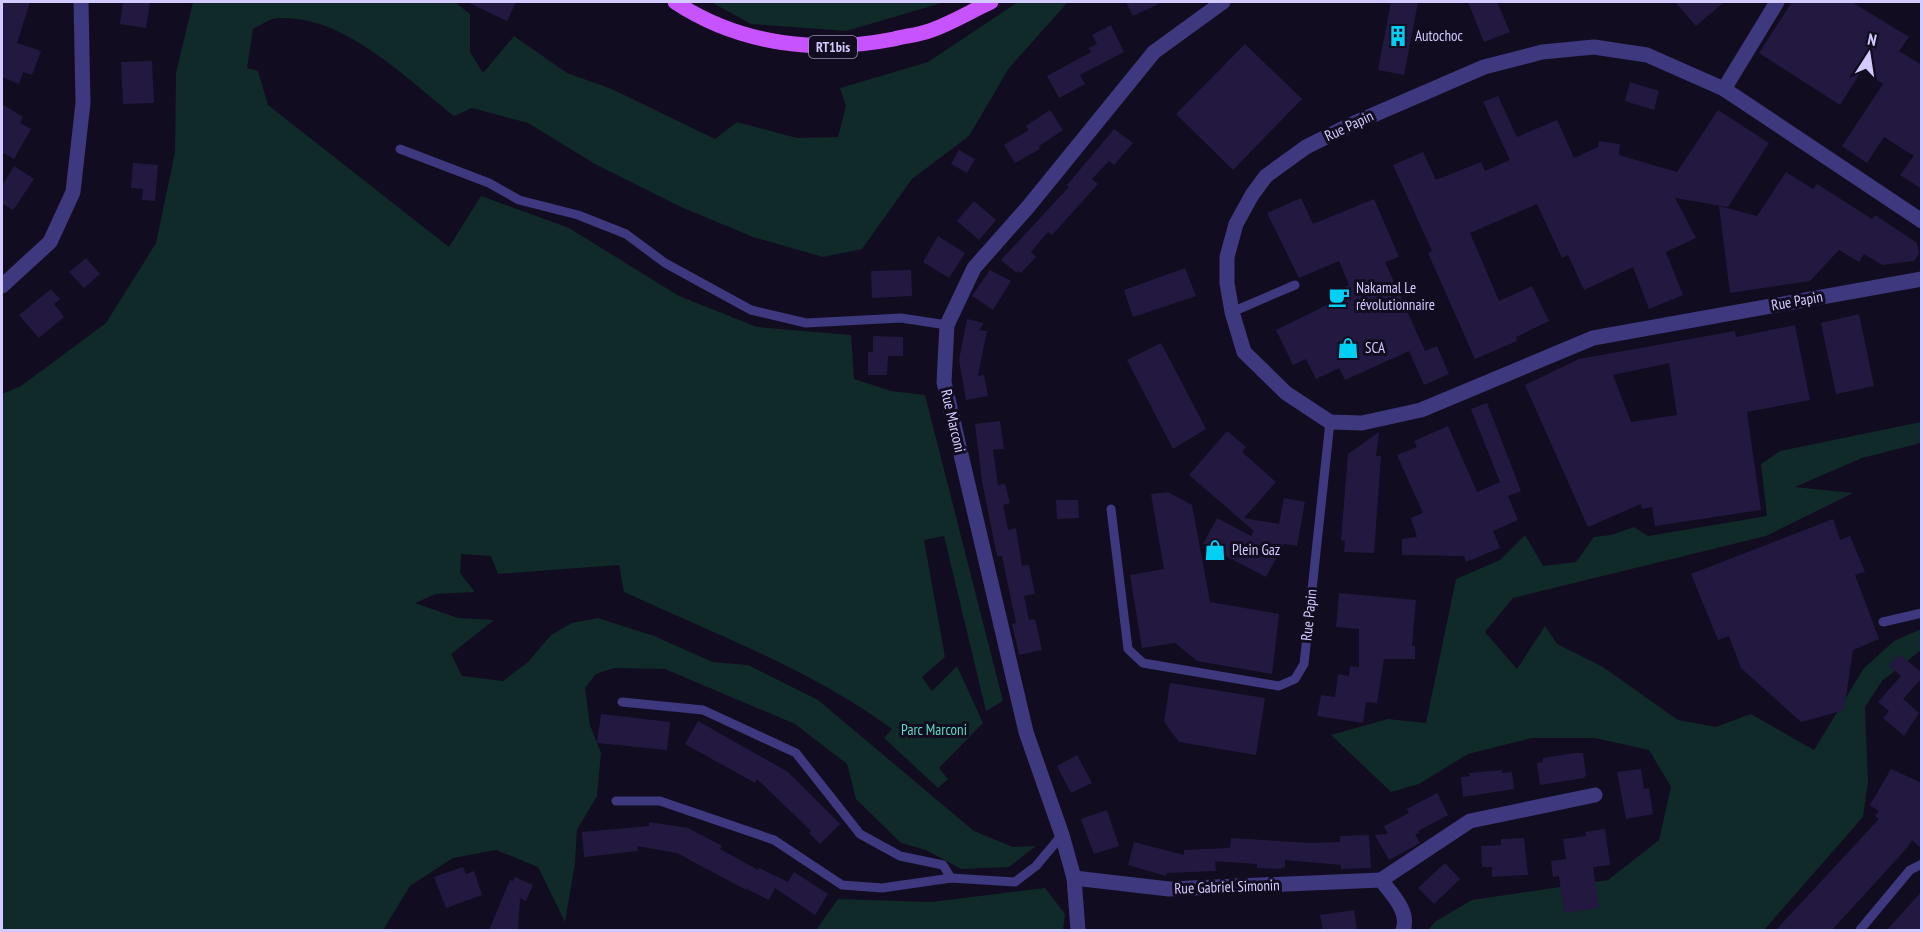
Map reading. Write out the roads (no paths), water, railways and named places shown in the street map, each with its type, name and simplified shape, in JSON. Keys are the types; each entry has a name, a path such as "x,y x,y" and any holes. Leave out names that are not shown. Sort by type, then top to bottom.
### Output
{"main road":[{"name":"RT1bis","path":"675,2 702,18 760,39 790,45 829,47 856,46 929,31 991,2"}],"street":[{"path":"2,286 50,242 73,192 83,103 81,2"},
{"name":"Rue Marconi","path":"1078,930 1074,878 1026,732 944,382 947,325 974,268 1028,207 1154,52 1223,2"},
{"path":"1724,89 1777,2"},
{"name":"Rue Papin","path":"1922,221 1724,89 1647,55 1594,47 1542,52 1484,67 1350,125 1283,162 1266,176 1252,195 1236,224 1227,257 1227,283 1232,312 1244,352 1286,393 1330,422 1362,423 1422,410 1593,338 1922,279"},
{"path":"1403,930 1405,926 1400,905 1381,880 1470,821 1595,795"},
{"name":"Rue Gabriel Simonin","path":"1074,878 1169,889 1381,880"}],"lane":[{"path":"400,149 489,183 519,200 578,215 626,234 665,263 751,310 806,323 901,318 947,325"},
{"path":"1232,312 1295,285"},
{"name":"Rue Papin","path":"1112,509 1128,649 1143,663 1279,686 1295,679 1304,664 1330,422"},
{"path":"1883,622 1922,614"},
{"path":"622,702 703,710 796,753 860,834 900,856 943,865 951,878"},
{"path":"616,801 660,801 774,840 842,885 882,888 951,878 1015,882 1036,866 1062,836"},
{"path":"1860,930 1910,870 1922,864"}],"place":[{"name":"Autochoc","path":"1398,36"},
{"name":"Nakamal Le révolutionnaire","path":"1339,297"},
{"name":"SCA","path":"1348,348"},
{"name":"Plein Gaz","path":"1215,550"}],"park label":[{"name":"Parc Marconi","path":"934,730"}]}
